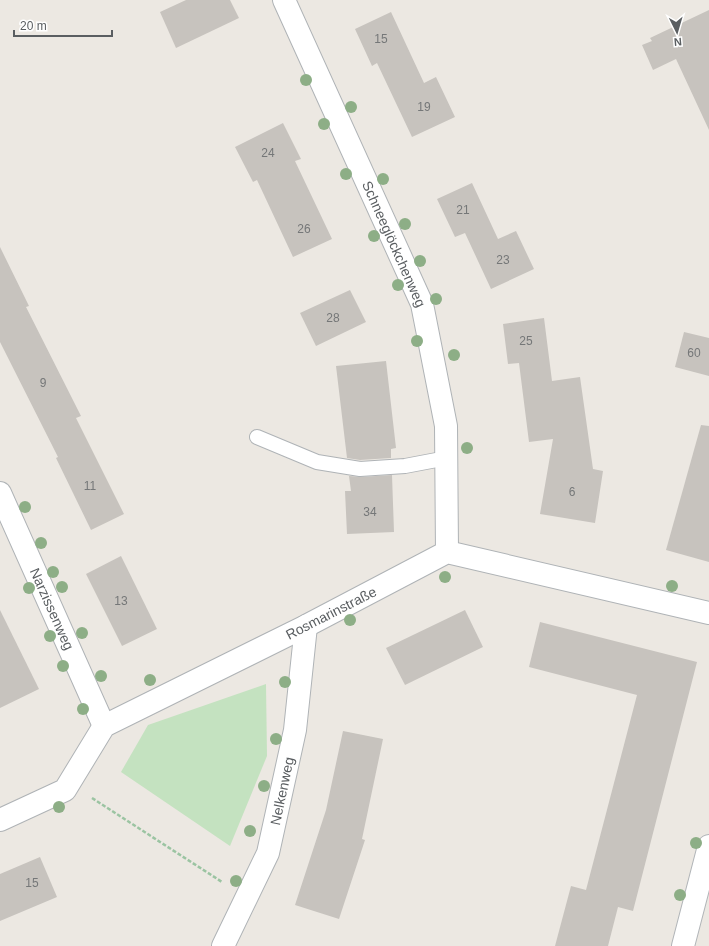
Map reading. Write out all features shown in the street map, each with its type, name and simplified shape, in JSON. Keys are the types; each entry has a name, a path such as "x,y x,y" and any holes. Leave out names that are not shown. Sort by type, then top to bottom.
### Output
{"street":[{"name":"Schneeglöckchenweg","path":"284,0 422,304 446,426 447,552"},
{"name":"Narzissenweg","path":"0,493 104,726"},
{"path":"447,552 709,613"},
{"name":"Rosmarinstraße","path":"104,726 306,626 447,552"},
{"name":"Nelkenweg","path":"223,946 268,853 295,730 306,626"},
{"path":"0,820 65,790 104,726"},
{"path":"683,946 709,847"}],"lane":[{"path":"257,437 317,462 360,469 405,466 447,458"}],"path":[{"path":"70,783 246,898"}],"green space":[{"path":"266,684 267,756 230,846 121,772 148,725"}],"building":[{"path":"186,0 230,0 239,18 176,48 160,12"},
{"path":"709,10 709,130 676,59 653,70 642,45 652,41 650,38"},
{"path":"391,12 424,83 436,77 455,117 412,137 377,63 372,66 355,29"},
{"path":"283,123 301,159 295,161 332,239 293,257 257,180 253,182 235,147"},
{"path":"472,183 498,239 516,231 534,269 491,289 465,233 455,237 437,199"},
{"path":"0,247 29,306 26,307 81,416 76,418 124,514 91,530 56,458 58,457 0,342"},
{"path":"350,290 366,322 316,346 300,313"},
{"path":"544,318 552,381 580,377 593,469 603,471 595,523 540,514 553,439 529,442 519,363 508,364 503,324"},
{"path":"684,332 709,338 709,376 675,367"},
{"path":"386,361 396,448 391,449 391,458 360,460 347,458 336,366"},
{"path":"701,425 709,426 709,562 666,550"},
{"path":"392,475 394,532 347,534 345,491 351,491 349,476 361,477"},
{"path":"121,556 157,629 122,646 86,574"},
{"path":"0,610 39,689 0,708"},
{"path":"465,610 483,647 405,685 386,648"},
{"path":"540,622 697,662 633,911 618,907 608,946 555,946 571,886 586,890 637,695 529,667"},
{"path":"343,731 383,739 362,839 365,840 339,919 295,905 326,810"},
{"path":"40,857 57,897 0,921 0,874"}]}
